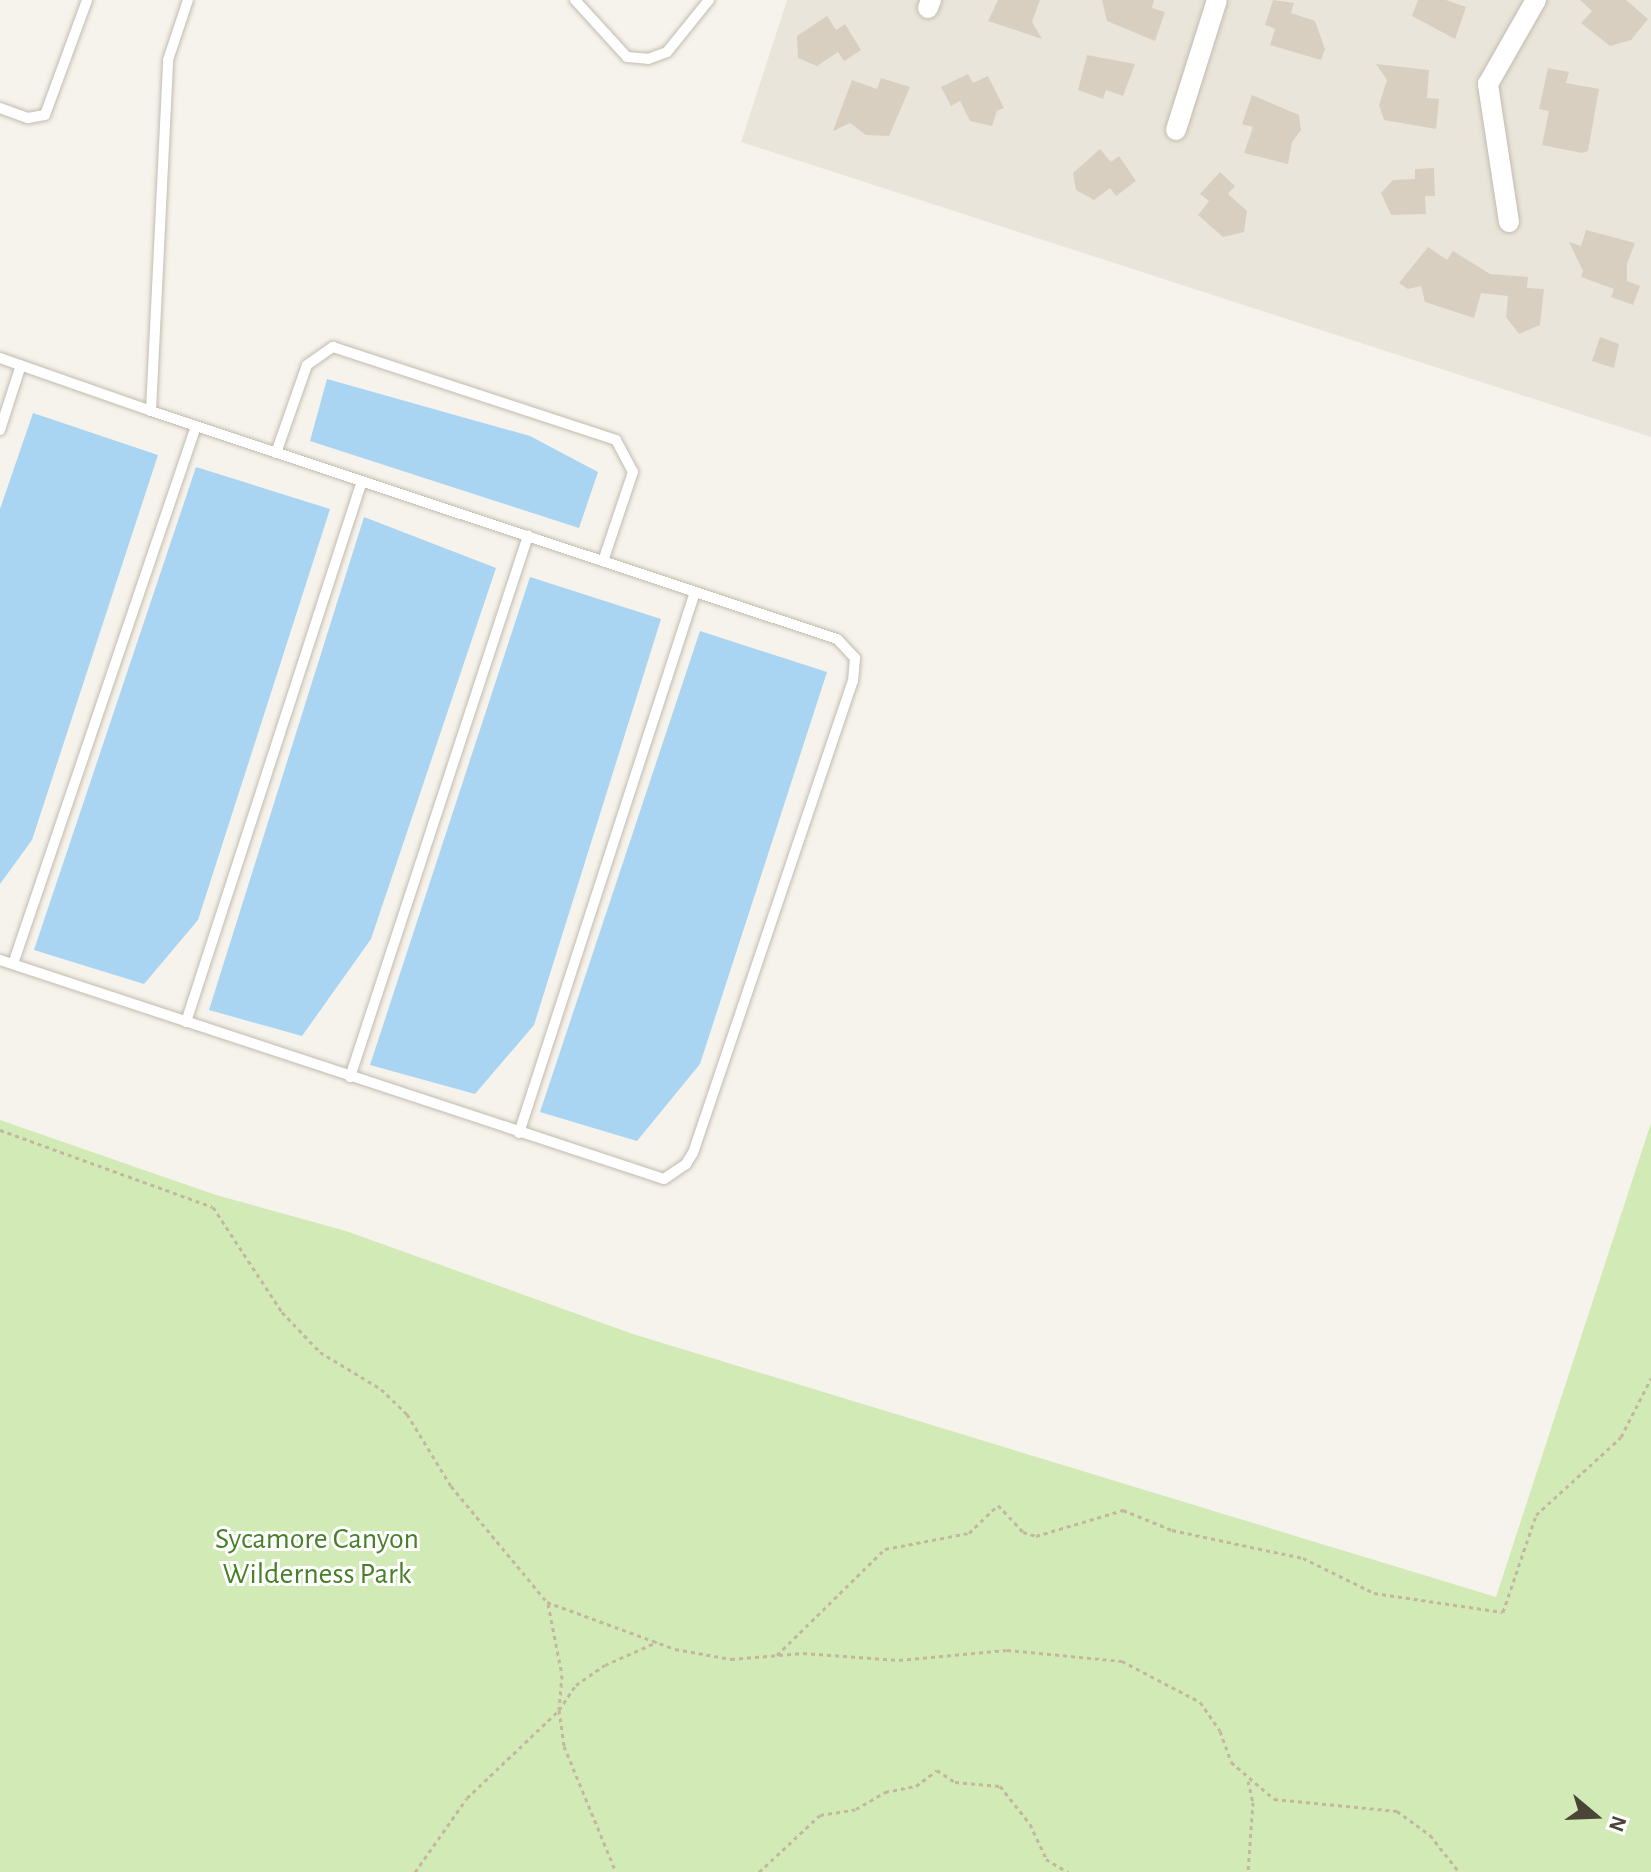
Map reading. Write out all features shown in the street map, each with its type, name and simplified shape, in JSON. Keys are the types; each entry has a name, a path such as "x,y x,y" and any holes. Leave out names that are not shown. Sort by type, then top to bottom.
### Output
{"street":[{"path":"1176,130 1217,0"},
{"path":"1509,222 1488,84 1536,0"}],"lane":[{"path":"0,108 28,118 45,115 87,0"},
{"path":"151,411 168,60 188,0"},
{"path":"575,0 627,57 648,59 667,52 709,0"},
{"path":"276,453 307,365 333,347 616,440 633,472 603,561"},
{"path":"0,358 837,639 855,658 853,681 686,1164 657,1179 0,960"},
{"path":"0,430 21,365"},
{"path":"13,964 196,426"},
{"path":"186,1022 362,481"},
{"path":"350,1077 528,536"},
{"path":"519,1133 695,592"}],"path":[{"path":"0,1130 213,1207 282,1312 320,1352 381,1389 407,1414 451,1486 547,1602 562,1675 559,1710 564,1746 616,1872"},
{"path":"777,1655 885,1549 969,1533 998,1505 1023,1532 1036,1536 1123,1510 1172,1530 1303,1558 1374,1593 1503,1612 1536,1515 1621,1437 1651,1378"},
{"path":"547,1602 657,1642 731,1659 777,1655 899,1660 1007,1650 1122,1661 1200,1702 1220,1731 1231,1762 1274,1799 1397,1811 1430,1835 1459,1872"},
{"path":"415,1872 467,1798 559,1710 576,1685 657,1642"},
{"path":"759,1872 820,1815 856,1809 885,1792 916,1786 937,1770 955,1782 1000,1786 1030,1824 1046,1859 1068,1872"},
{"path":"1247,1778 1253,1802 1248,1872"}],"shaded area":[{"path":"787,0 1651,0 1651,437 741,142"}],"green space":[{"name":"Sycamore Canyon Wilderness Park","path":"0,1120 216,1195 346,1231 633,1334 1496,1597 1651,1123 1651,1872 0,1872"}],"water":[{"path":"327,379 530,436 598,472 579,528 310,441"},
{"path":"33,413 158,455 32,840 0,884 0,509"},
{"path":"196,467 330,509 198,920 144,984 34,950"},
{"path":"364,517 496,568 371,939 302,1036 209,1010"},
{"path":"530,577 661,619 534,1025 475,1094 370,1065"},
{"path":"700,631 827,672 700,1064 637,1141 540,1112"}],"building":[{"path":"998,0 1040,0 1032,22 1042,39 988,21"},
{"path":"1102,0 1154,0 1152,8 1165,12 1155,41 1107,21"},
{"path":"1273,0 1294,3 1291,13 1315,21 1325,49 1321,60 1270,45 1275,29 1265,25"},
{"path":"1418,0 1446,0 1466,7 1455,39 1412,16"},
{"path":"1580,0 1626,0 1648,19 1631,40 1610,46 1581,23 1592,11"},
{"path":"827,16 836,30 845,24 861,50 844,61 838,52 817,66 798,58 797,36"},
{"path":"1087,55 1135,64 1123,96 1106,90 1103,99 1078,90"},
{"path":"1376,64 1429,70 1427,98 1439,99 1436,129 1384,120 1379,105 1387,80"},
{"path":"1548,68 1569,72 1566,83 1599,89 1588,151 1582,153 1542,145 1549,111 1539,109"},
{"path":"968,74 973,83 988,76 1004,108 997,111 992,126 970,121 960,101 951,106 941,87"},
{"path":"881,78 910,87 889,136 866,135 850,123 833,131 852,80 877,89"},
{"path":"1252,95 1299,115 1301,130 1292,142 1288,164 1244,153 1253,127 1242,124"},
{"path":"1100,149 1111,162 1119,156 1136,181 1116,196 1110,188 1094,200 1076,190 1073,173"},
{"path":"1434,168 1435,196 1425,196 1426,214 1391,215 1381,193 1393,180 1415,179 1415,169"},
{"path":"1220,172 1235,186 1228,194 1247,211 1244,232 1223,237 1198,215 1209,201 1200,194"},
{"path":"1586,230 1635,243 1627,264 1627,281 1640,286 1633,305 1611,297 1614,289 1581,277 1583,271 1569,242 1581,246"},
{"path":"1428,247 1447,260 1453,251 1490,274 1528,277 1527,288 1544,289 1540,325 1519,334 1506,317 1508,296 1481,293 1474,318 1425,302 1421,286 1408,289 1399,283"},
{"path":"1600,337 1619,344 1614,368 1592,361"}]}
